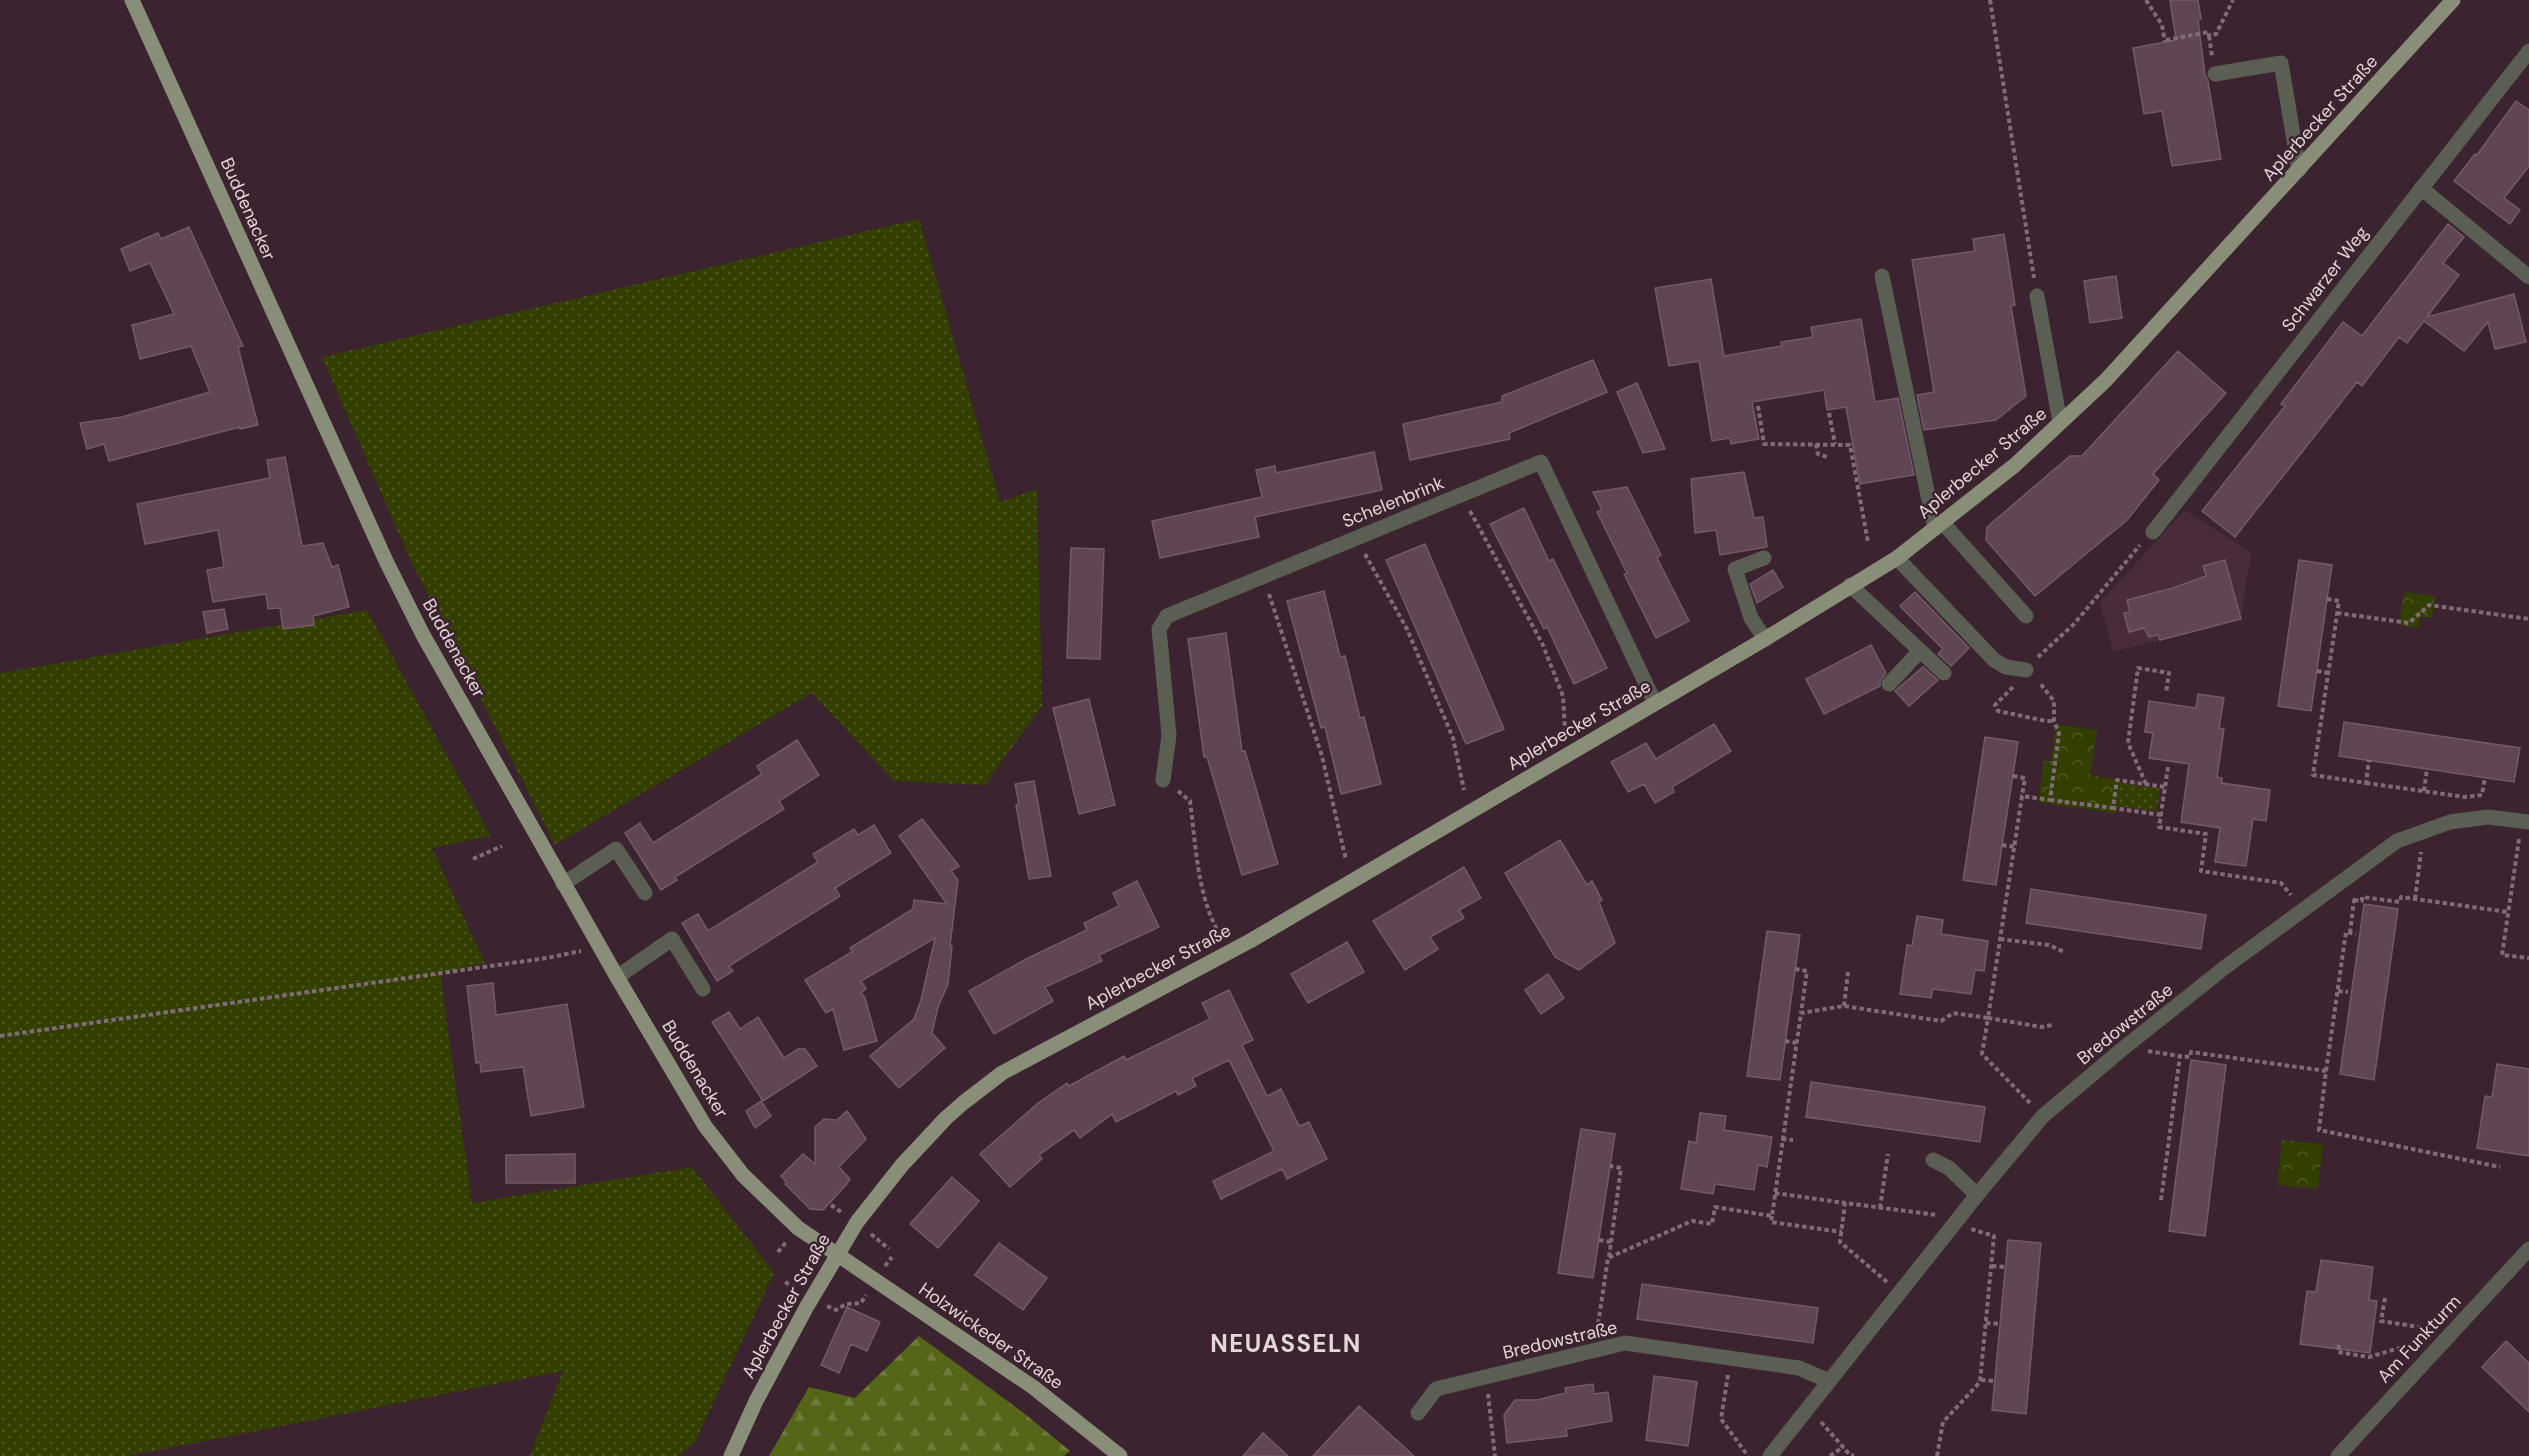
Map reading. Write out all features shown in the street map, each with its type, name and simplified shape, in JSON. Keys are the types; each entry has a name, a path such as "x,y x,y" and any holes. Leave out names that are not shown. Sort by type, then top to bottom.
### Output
{"main road":[{"name":"Buddenacker","path":"132,0 386,561 423,635 563,884 705,1126 737,1167 798,1228 836,1254"},
{"name":"Aplerbecker Straße","path":"731,1456 756,1401 836,1254 864,1212 909,1157 946,1118 1002,1073 1250,941 1765,639 1897,558 2014,465 2106,381 2453,0"},
{"name":"Holzwickeder Straße","path":"836,1254 1034,1387 1120,1456"}],"street":[{"name":"Schwarzer Weg","path":"2153,532 2529,51"},
{"path":"2216,74 2281,63 2299,170"},
{"path":"2421,188 2529,277"},
{"path":"1882,276 1939,526 2026,616"},
{"path":"2037,296 2060,422"},
{"name":"Schelenbrink","path":"1163,780 1169,735 1158,629 1167,616 1541,462 1655,703"},
{"path":"1764,558 1735,569 1751,618 1765,639"},
{"path":"1897,558 1994,660 2006,667 2029,673"},
{"path":"1850,585 1944,673"},
{"path":"1889,684 1920,651"},
{"name":"Bredowstraße","path":"1770,1456 1977,1194 2043,1116 2224,968 2397,841 2450,822 2488,817 2525,821"},
{"path":"563,884 616,849 645,893"},
{"path":"617,977 672,939 703,989"},
{"path":"1933,1160 1949,1168 1977,1194"},
{"name":"Am Funkturm","path":"2338,1456 2529,1249"},
{"name":"Bredowstraße","path":"1418,1413 1436,1389 1624,1343 1799,1368 1829,1382"}],"path":[{"path":"1990,0 2037,296"},
{"path":"2146,0 2162,25 2165,41 2209,32 2209,36 2216,34 2233,0"},
{"path":"1758,406 1764,444 1850,445 1868,542"},
{"path":"1829,412 1835,444"},
{"path":"1816,444 1818,454 1827,457"},
{"path":"1461,495 1542,643 1563,696 1565,731"},
{"path":"2054,721 2001,712 1995,708 1998,701 2029,673 2074,624 2153,532"},
{"path":"1355,538 1379,576 1407,629 1453,738 1464,790"},
{"path":"1263,577 1322,756 1346,860"},
{"path":"2327,599 2339,601 2313,775 2465,797 2482,795 2484,777"},
{"path":"2337,613 2409,623 2429,605 2529,619"},
{"path":"2146,784 2128,743 2138,668 2169,673 2166,693"},
{"path":"2317,671 2328,673"},
{"path":"2029,673 2054,700 2054,721 2059,733 2050,800"},
{"path":"2366,783 2369,760"},
{"path":"2168,767 2159,827 2206,834 2201,871 2281,883"},
{"path":"2424,791 2427,769"},
{"path":"2013,776 2025,778 1982,1054 2043,1116"},
{"path":"1163,780 1190,801 1203,893 1216,928"},
{"path":"2113,808 2117,780 2165,787"},
{"path":"2022,796 2161,815"},
{"path":"2525,821 2502,955 2529,958"},
{"path":"2415,899 2422,844"},
{"path":"2002,845 2015,847"},
{"path":"473,859 502,846"},
{"path":"2343,899 2362,901 2362,897 2400,902 2401,897 2508,912"},
{"path":"2350,933 2354,900"},
{"path":"2356,934 2346,932 2319,1130 2500,1167"},
{"path":"2000,939 2049,945 2064,952"},
{"path":"0,1036 569,954"},
{"path":"1795,969 1807,971 1771,1222 1842,1232"},
{"path":"1844,1006 1848,972"},
{"path":"2337,991 2348,992"},
{"path":"1801,1013 1844,1006 1941,1021 1953,1013 2042,1027 2052,1025"},
{"path":"1785,1041 1796,1043"},
{"path":"2162,1200 2180,1056 2190,1057 2191,1052 2326,1071"},
{"path":"1782,1139 1793,1140"},
{"path":"1880,1208 1888,1154"},
{"path":"1594,1350 1622,1168 1610,1166"},
{"path":"1774,1193 1956,1221 1994,1236 1981,1380 1943,1422 1937,1456"},
{"path":"1845,1203 1840,1242 1900,1292"},
{"path":"1608,1258 1692,1221 1712,1224 1715,1207 1772,1216"},
{"path":"1599,1240 1611,1242"},
{"path":"1992,1266 2005,1267"},
{"path":"2385,1298 2381,1321 2426,1328"},
{"path":"1986,1323 2000,1324"},
{"path":"2339,1345 2338,1352 2369,1357 2410,1345"},
{"path":"1728,1368 1721,1419 1748,1456"},
{"path":"1486,1377 1495,1456"},
{"path":"1981,1380 1994,1381"},
{"path":"1808,1408 1854,1456"},
{"path":"1830,1456 1843,1447"}],"shaded area":[{"path":"2185,510 2251,553 2241,619 2113,652 2100,602"}],"green space":[{"path":"919,219 1000,502 1037,489 1042,706 985,785 894,781 812,693 555,845 410,559 322,357"},
{"path":"2404,592 2435,596 2432,618 2420,617 2419,627 2399,625"},
{"path":"367,610 491,836 432,848 485,963 440,974 472,1203 692,1167 774,1273 694,1444 678,1456 530,1456 563,1371 128,1456 0,1456 0,673"},
{"path":"2056,724 2097,730 2090,775 2120,780 2115,813 2038,802 2044,761 2051,761"},
{"path":"2119,783 2160,789 2157,811 2116,806"},
{"path":"2282,1140 2323,1144 2318,1189 2277,1185"},
{"path":"919,1336 1025,1414 1070,1451 1064,1456 769,1456 809,1387 855,1398"}],"building":[{"path":"2170,0 2198,0 2201,19 2198,20 2205,75 2208,81 2221,159 2172,166 2162,111 2144,114 2133,48 2176,40"},
{"path":"2516,101 2529,110 2529,166 2504,198 2520,210 2510,224 2454,181 2475,154 2477,155"},
{"path":"2448,224 2464,237 2443,263 2459,275 2427,317 2514,294 2526,342 2495,349 2488,322 2464,351 2424,321 2407,343 2399,337 2362,386 2357,382 2235,537 2202,511 2285,406 2281,404 2343,322 2362,336"},
{"path":"189,227 243,346 238,347 258,425 240,429 240,427 109,461 104,444 87,449 80,423 122,417 210,392 191,346 140,359 132,325 174,314 150,263 130,271 121,249 158,233 161,239"},
{"path":"2004,234 2015,305 2011,306 2026,396 1996,420 1924,430 1917,395 1934,392 1912,260 1975,251 1973,239"},
{"path":"2116,276 2122,318 2090,323 2084,281"},
{"path":"1711,279 1724,356 1782,346 1781,342 1813,337 1811,327 1861,319 1875,402 1898,398 1914,475 1860,484 1846,407 1827,410 1824,390 1752,402 1759,439 1731,444 1730,438 1712,441 1699,361 1669,366 1655,288"},
{"path":"2178,351 2226,393 2153,474 2159,480 2127,520 2035,596 1986,540 1987,527 2070,456 2082,456"},
{"path":"1593,360 1607,392 1509,433 1510,439 1410,460 1403,424 1502,402 1502,396"},
{"path":"1637,383 1665,449 1643,453 1617,392"},
{"path":"1374,452 1382,490 1255,517 1259,537 1160,558 1152,521 1262,497 1256,470 1275,466 1276,473"},
{"path":"285,457 302,546 323,543 332,567 338,565 349,607 313,616 314,625 283,629 280,608 268,609 266,594 213,602 207,570 224,567 218,530 145,544 137,504 270,478 267,460"},
{"path":"1744,472 1754,518 1763,517 1767,547 1720,555 1716,530 1695,533 1691,479"},
{"path":"1627,487 1661,555 1657,558 1689,621 1656,638 1624,574 1627,573 1597,512 1602,510 1593,492"},
{"path":"1524,508 1549,561 1553,559 1607,668 1574,684 1547,627 1544,629 1490,524"},
{"path":"1425,544 1504,729 1466,744 1386,560"},
{"path":"1071,548 1104,549 1100,659 1067,658"},
{"path":"2225,560 2241,619 2160,640 2158,635 2149,637 2144,628 2129,632 2124,613 2130,612 2127,600 2173,588 2206,576 2203,566"},
{"path":"2299,560 2332,565 2311,711 2278,706"},
{"path":"1773,570 1783,587 1757,603 1750,584"},
{"path":"1324,591 1340,657 1345,656 1360,718 1364,717 1381,784 1341,794 1325,727 1321,728 1287,601"},
{"path":"1915,592 1969,648 1951,666 1938,654 1943,649 1900,606"},
{"path":"224,609 228,629 207,633 203,612"},
{"path":"1226,633 1242,751 1245,751 1278,864 1242,875 1207,757 1204,757 1188,639"},
{"path":"1871,645 1886,673 1880,681 1880,686 1824,714 1806,679"},
{"path":"1923,667 1938,680 1909,706 1895,691"},
{"path":"2198,694 2224,698 2219,728 2224,729 2217,777 2222,778 2222,783 2270,790 2266,821 2253,819 2246,866 2215,862 2220,828 2181,822 2189,764 2149,758 2153,733 2145,732 2149,701 2196,708"},
{"path":"1089,699 1115,805 1079,814 1053,708"},
{"path":"2344,722 2520,748 2514,782 2339,756"},
{"path":"1714,724 1731,751 1672,787 1674,792 1655,803 1644,784 1628,792 1611,762 1646,743 1656,759"},
{"path":"1985,737 2018,742 1996,885 1963,880"},
{"path":"797,740 819,775 779,801 784,809 675,877 677,880 661,890 625,833 640,823 653,843 762,774 757,766"},
{"path":"1034,781 1051,876 1029,879 1016,805 1019,804 1015,784"},
{"path":"922,819 959,866 951,871 958,880 948,984 938,1007 932,1033 945,1048 899,1088 870,1056 914,1019 921,1000 935,938 861,981 866,989 861,992 865,998 877,1041 844,1050 833,1009 826,1013 805,980 852,952 850,948 913,909 914,900 947,904 899,836"},
{"path":"874,825 891,853 835,888 840,896 729,966 733,971 717,981 682,923 698,914 708,931 818,862 813,854 854,829 858,835"},
{"path":"1560,840 1587,885 1592,881 1602,900 1599,902 1615,943 1579,970 1555,957 1505,873"},
{"path":"1464,867 1481,898 1459,910 1464,918 1430,937 1438,949 1405,970 1373,921"},
{"path":"1137,881 1159,927 1099,955 1102,961 1045,987 1053,1001 994,1034 969,991 1026,959 1087,930 1084,923 1119,906 1113,893"},
{"path":"2031,889 2206,915 2201,949 2026,923"},
{"path":"2364,904 2398,909 2374,1080 2340,1074"},
{"path":"1917,916 1943,920 1941,934 1988,941 1984,971 1975,970 1971,994 1933,989 1931,998 1900,994 1907,945 1912,946"},
{"path":"1767,931 1800,935 1780,1080 1747,1076"},
{"path":"1347,942 1364,972 1308,1003 1291,974"},
{"path":"1548,974 1564,998 1541,1014 1525,990"},
{"path":"493,983 496,1015 567,1004 584,1107 531,1116 523,1067 481,1072 480,1062 476,1063 467,986"},
{"path":"1229,990 1253,1040 1242,1045 1267,1096 1281,1089 1299,1126 1309,1122 1327,1159 1287,1179 1282,1169 1221,1199 1213,1181 1274,1151 1229,1060 1192,1078 1196,1086 1178,1095 1176,1091 1116,1122 1112,1114 1080,1138 1074,1130 1039,1155 1042,1159 1010,1187 980,1154 1037,1104 1067,1083 1069,1086 1124,1056 1126,1060 1210,1019 1202,1003"},
{"path":"729,1012 740,1029 758,1017 784,1058 798,1049 805,1049 817,1066 763,1101 712,1022"},
{"path":"2191,1060 2226,1065 2205,1236 2169,1231"},
{"path":"2497,1064 2529,1069 2529,1156 2477,1148 2485,1096 2492,1097"},
{"path":"1811,1082 1985,1107 1980,1142 1806,1117"},
{"path":"761,1101 771,1116 755,1128 746,1111"},
{"path":"847,1111 866,1139 839,1167 850,1179 846,1185 823,1210 810,1209 785,1184 787,1183 781,1176 803,1154 815,1164 815,1127 824,1119 837,1120"},
{"path":"1700,1113 1726,1116 1724,1130 1772,1137 1767,1167 1758,1165 1754,1190 1715,1184 1713,1194 1681,1189 1689,1141 1696,1143"},
{"path":"1581,1129 1615,1134 1593,1278 1558,1273"},
{"path":"575,1154 575,1183 506,1183 506,1155"},
{"path":"952,1177 979,1201 938,1248 910,1224"},
{"path":"2008,1240 2041,1243 2026,1414 1992,1410"},
{"path":"999,1243 1047,1278 1023,1310 975,1275"},
{"path":"2321,1260 2373,1267 2369,1300 2377,1301 2370,1353 2300,1344 2307,1291 2316,1292"},
{"path":"1642,1284 1818,1308 1813,1343 1637,1319"},
{"path":"847,1307 880,1322 867,1351 851,1344 839,1373 821,1365"},
{"path":"2506,1341 2529,1363 2529,1412 2482,1367"},
{"path":"1654,1376 1697,1382 1688,1446 1646,1440"},
{"path":"1593,1384 1594,1394 1608,1392 1612,1421 1566,1429 1567,1436 1507,1443 1504,1415 1515,1400 1537,1400 1566,1393 1565,1388"},
{"path":"1359,1406 1414,1456 1313,1456"},
{"path":"1263,1433 1288,1456 1243,1456"}],"district":[{"name":"NEUASSELN","path":"1286,1343"}]}
